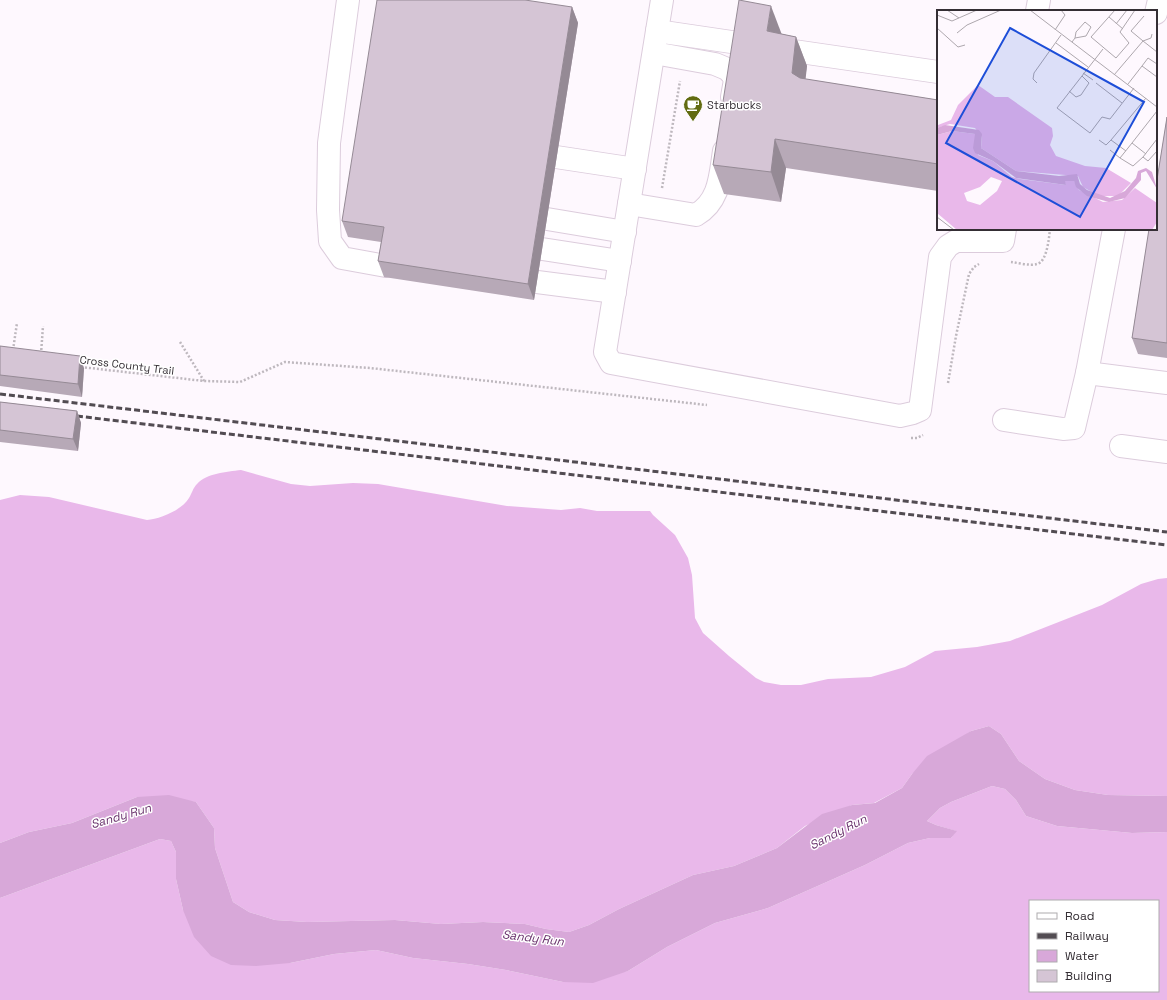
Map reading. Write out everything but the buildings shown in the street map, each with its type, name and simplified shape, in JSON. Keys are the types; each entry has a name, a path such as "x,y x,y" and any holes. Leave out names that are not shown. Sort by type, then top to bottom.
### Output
{"lane":[{"path":"348,0 329,143 328,210 330,241 342,258 386,266"},
{"path":"662,0 605,352 611,364 900,416 914,413 920,410 940,256 948,246 956,241 1003,241 1005,230"},
{"path":"1037,10 1039,0"},
{"path":"1157,10 1159,0"},
{"path":"657,32 745,44"},
{"path":"780,49 937,72"},
{"path":"629,204 696,215 704,210 713,199 719,184 735,80 727,68 715,64 654,53"},
{"path":"556,157 635,169"},
{"path":"546,219 625,232"},
{"path":"1004,420 1063,429 1074,428 1087,373 1114,230"},
{"path":"542,249 620,261"},
{"path":"537,282 615,292"},
{"path":"1087,373 1167,383"},
{"path":"1121,446 1167,452"}],"path":[{"path":"661,192 681,74"},
{"path":"13,352 17,323"},
{"path":"41,355 43,326"},
{"name":"Cross County Trail","path":"77,367 204,382 180,342"}],"shaded area":[{"path":"241,470 291,484 310,486 353,483 378,484 507,506 561,510 580,508 597,511 650,511 675,535 688,558 692,575 695,618 703,633 756,678 764,682 781,685 801,685 828,679 871,677 905,667 935,651 977,647 1010,641 1102,605 1141,584 1167,578 1167,796 1108,795 1075,790 1045,779 1019,761 1001,734 989,726 971,731 912,774 902,788 874,803 852,805 805,826 777,848 734,866 693,875 619,909 589,925 569,932 525,924 483,922 441,924 395,920 307,922 275,920 249,912 233,902 215,848 214,828 196,802 137,797 72,823 29,832 0,843 0,500 20,495 49,497 147,520 164,516 176,510 186,502 196,486 206,477 229,471"},
{"path":"992,786 1005,789 1016,800 1026,816 1057,826 1132,833 1167,832 1167,1000 0,1000 0,898 160,839 171,841 176,852 176,879 183,910 290,963 334,954 376,950 413,958 506,970 563,982 628,971 667,947 715,923 768,908 865,865 908,843 930,838 951,838 956,831 927,821 940,808 951,802"}],"water":[{"name":"Sandy Run","path":"989,726 1001,734 1019,761 1045,779 1075,790 1108,795 1167,796 1167,832 1132,833 1057,826 1026,816 1016,800 1005,789 992,786 951,802 940,808 927,821 957,831 951,838 930,838 908,843 865,865 768,908 715,923 667,947 628,971 593,983 563,982 506,970 413,958 376,950 334,954 290,963 256,966 231,965 211,956 194,937 183,910 176,879 176,852 171,841 160,839 0,898 0,843 29,832 72,823 137,797 169,795 196,802 214,828 215,848 233,902 249,912 275,920 307,922 395,920 441,924 483,922 525,924 569,932 589,925 619,909 693,875 734,866 777,848 822,814 852,805 875,803 902,788 927,756 971,731"}],"railway":[{"path":"0,394 1167,532"},
{"path":"68,415 1167,545"}],"place":[{"name":"Starbucks","path":"693,122"}]}
